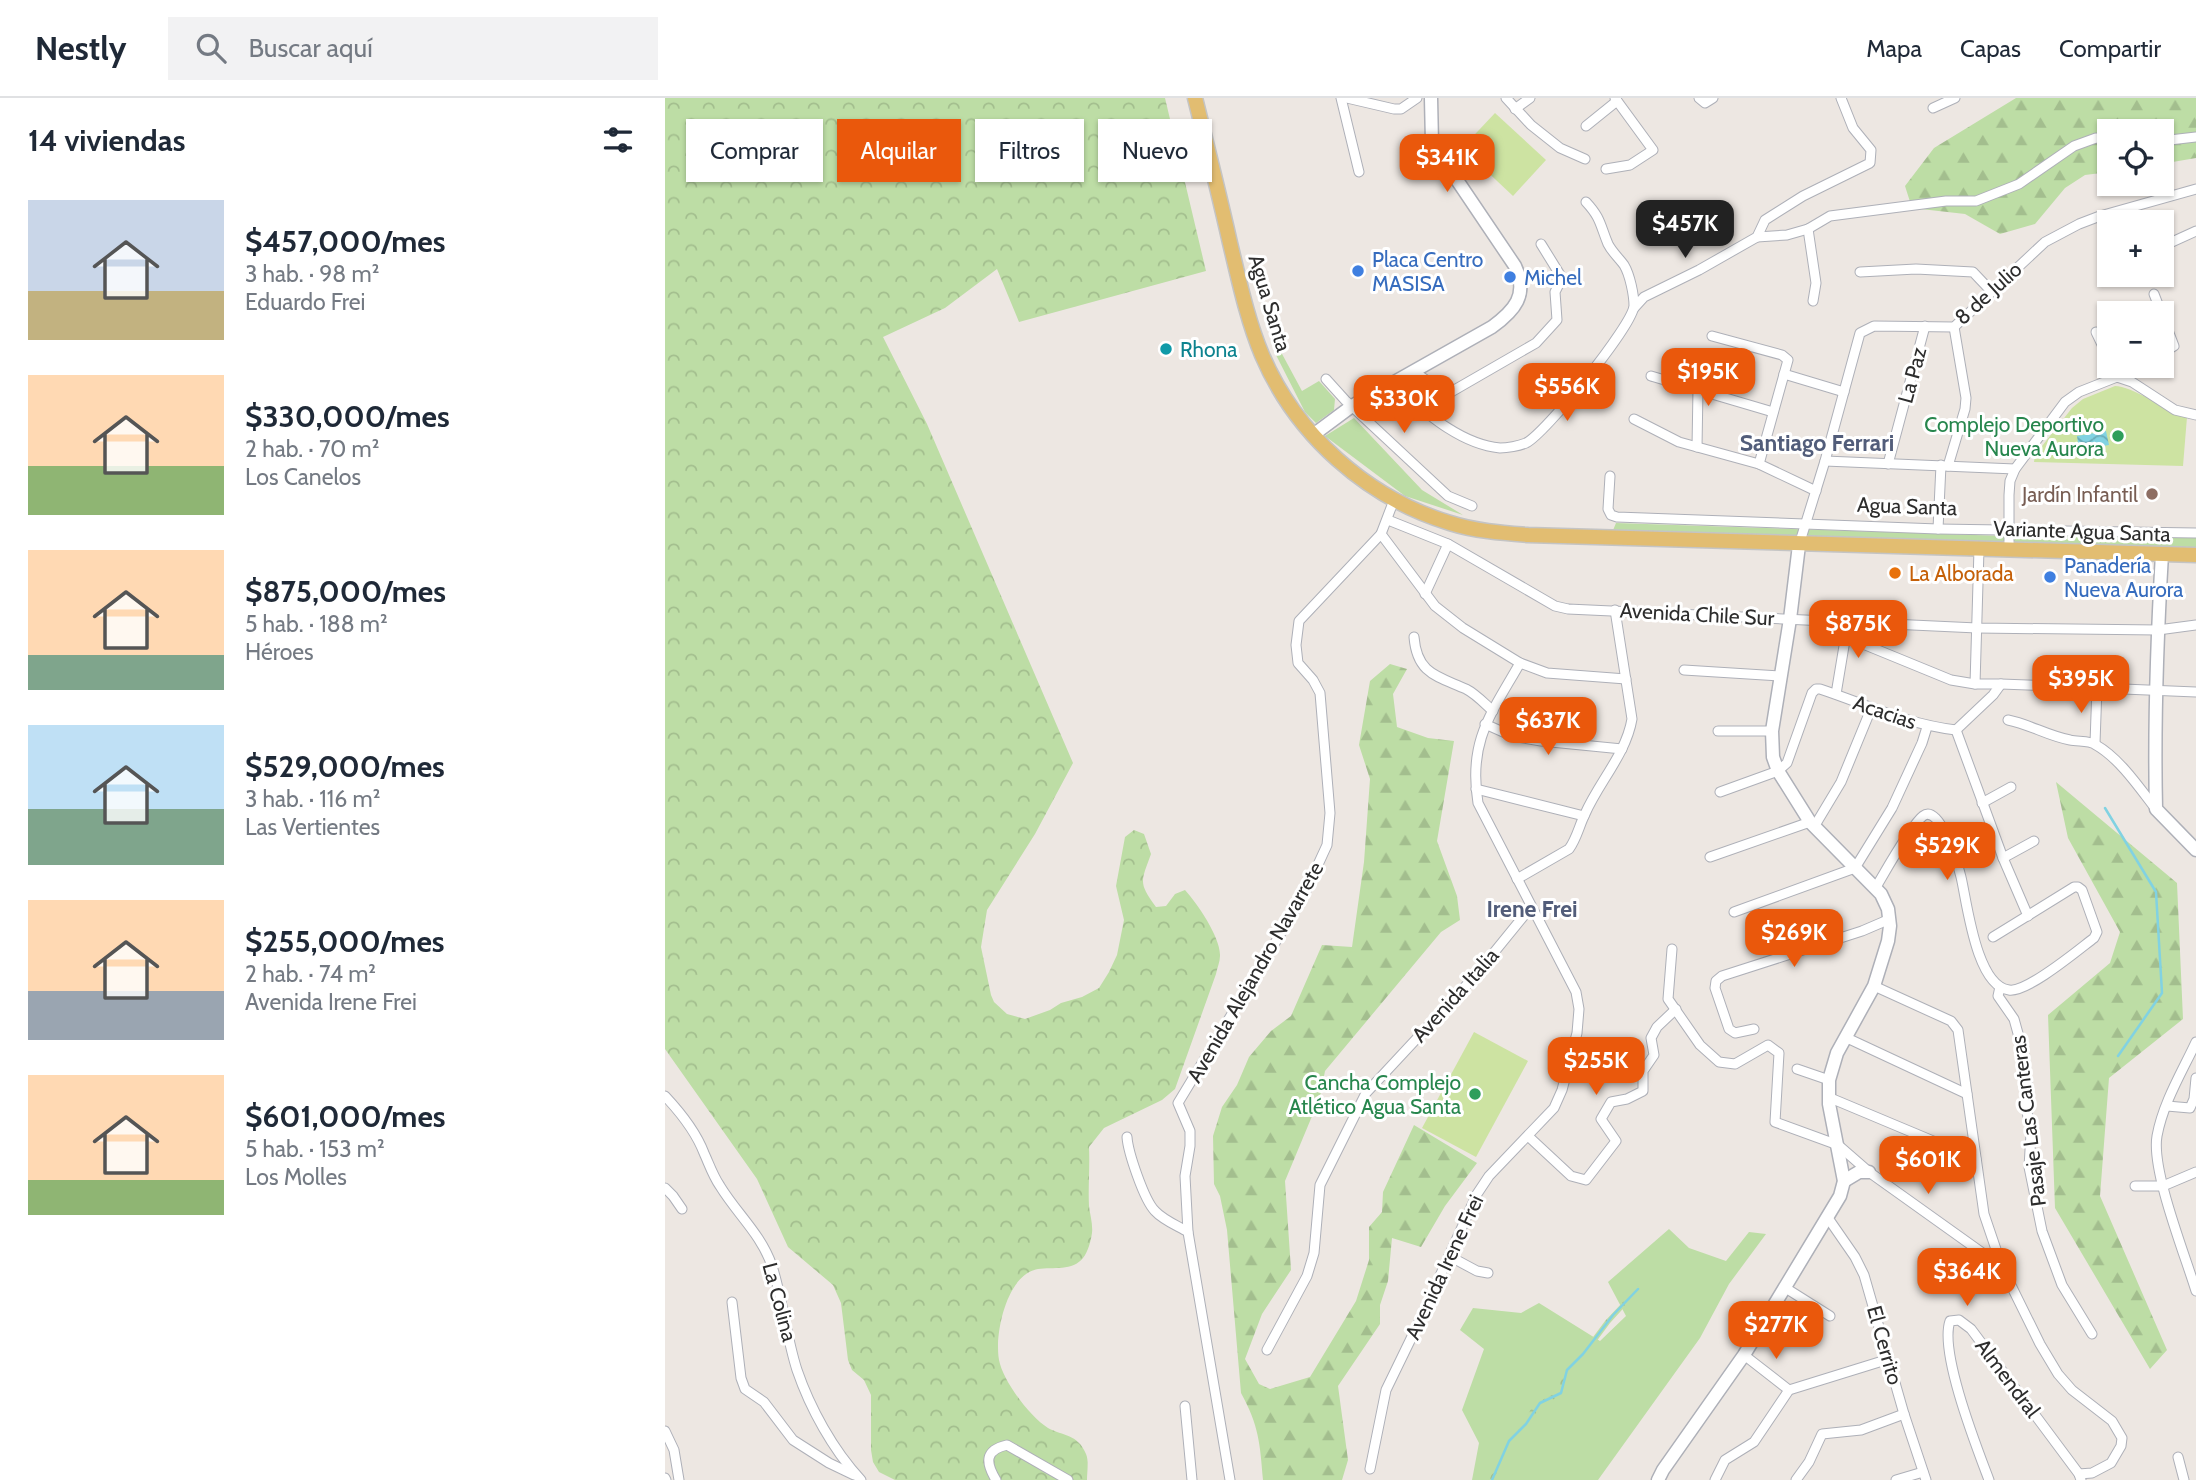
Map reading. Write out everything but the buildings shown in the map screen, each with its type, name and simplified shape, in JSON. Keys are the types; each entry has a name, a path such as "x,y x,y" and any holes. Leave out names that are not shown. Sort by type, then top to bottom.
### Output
{"main road":[{"name":"Agua Santa","path":"1195,98 1255,337 1278,387 1313,435 1345,467 1370,486 1394,500 1449,523 1489,531 1528,536 1799,545"},
{"name":"Variante Agua Santa","path":"1799,545 2196,555"}],"street":[{"path":"1341,98 1359,172"},
{"path":"1347,98 1401,109 1417,98"},
{"path":"1313,435 1352,406 1492,327 1506,317 1517,302 1520,277 1499,240 1432,143 1431,98"},
{"path":"1506,98 1531,125 1560,148 1585,159"},
{"path":"1515,109 1530,98"},
{"path":"1757,237 1765,220 1803,196 1870,163 1871,149 1853,128 1841,98"},
{"path":"1933,108 1955,98"},
{"path":"1586,126 1616,100 1653,150 1630,165 1606,169"},
{"path":"2174,140 2196,137"},
{"path":"1391,383 1424,411 1465,437 1500,448 1527,443 1586,379 1644,297 1757,237 1787,235 1808,229 1830,216 1945,201 1976,201 2019,184 2074,146 2097,138"},
{"name":"8 de Julio","path":"1799,545 1860,333 1874,326 1954,327 2045,242 2079,224 2110,213 2196,189"},
{"path":"1586,202 1598,215 1609,246 1625,267 1634,309"},
{"path":"1808,229 1816,283 1812,301"},
{"path":"2174,241 2196,231"},
{"path":"1413,371 1443,391 1451,392 1536,343 1557,320 1555,292 1562,278 1541,244"},
{"path":"1860,272 1916,269 1973,272 1991,291"},
{"path":"2154,294 2157,301"},
{"name":"La Paz","path":"1888,464 1925,326"},
{"path":"1938,529 1945,466 1965,409 1966,398 1954,327"},
{"path":"1712,336 1789,359 1759,464"},
{"path":"1784,374 1844,392"},
{"path":"1651,376 1773,412"},
{"path":"2009,550 2010,481 2015,469 2065,402 2115,378"},
{"path":"2120,378 2132,382 2175,410 2196,415"},
{"path":"1326,379 1448,496 1472,506"},
{"path":"1697,389 1697,447"},
{"path":"1635,419 1679,442 1759,464 1816,491"},
{"path":"1825,461 2015,469"},
{"path":"1609,476 1608,509 1611,515 1617,517 1611,539"},
{"name":"Avenida Alejandro Navarrete","path":"1230,1480 1188,1232 1185,1175 1190,1131 1178,1103 1304,895 1327,845 1329,813 1319,692 1313,680 1298,663 1296,645 1299,621 1381,534 1394,500"},
{"name":"Agua Santa","path":"1617,517 1938,529 2196,533"},
{"name":"Avenida Chile Sur","path":"1388,520 1448,544 1555,606 1568,609 1977,628 2158,630 2196,625"},
{"path":"1381,534 1435,606 1463,628 1520,663 1547,673 1626,679"},
{"path":"1425,594 1448,544"},
{"path":"1658,1480 1744,1355 1840,1196 1844,1181 1828,1097 1829,1080 1834,1061 1874,986 1888,941 1890,919 1885,901 1876,887 1812,824 1778,771 1773,757 1772,730 1799,545"},
{"path":"1975,684 1979,549"},
{"path":"2156,809 2158,630 2162,554"},
{"path":"1517,879 1569,849 1599,785 1629,734 1632,719 1615,610"},
{"path":"1836,694 1848,622"},
{"path":"1415,637 1418,657 1430,672 1454,686 1466,689 1493,711"},
{"path":"1846,638 1951,680 1975,684 2196,692"},
{"name":"Avenida Irene Frei","path":"1370,1469 1386,1390 1477,1194 1489,1176 1554,1108 1562,1090 1577,1033 1579,1009 1576,992 1478,803 1478,742 1485,724 1520,663"},
{"path":"1685,670 1780,676"},
{"path":"2001,684 1956,730 2003,858 2028,916"},
{"path":"2095,743 2097,687"},
{"name":"Acacias","path":"1778,771 1791,757 1812,693 1816,689 1927,727 1956,730"},
{"path":"1710,857 1812,824 1841,782 1871,709"},
{"path":"2008,720 2070,740 2095,743 2126,770 2156,809 2196,850"},
{"path":"1485,724 1521,738 1622,749"},
{"path":"1734,912 1855,868 1892,808 1927,727"},
{"path":"1718,731 1772,730"},
{"path":"1720,792 1778,771"},
{"path":"1982,803 2011,787"},
{"path":"1476,789 1584,816"},
{"name":"Pasaje Las Canteras","path":"1876,887 1923,816 1935,816 1957,866 1976,947 1992,978 2000,987 1998,996 2014,1019 2024,1055 2027,1112 2031,1133 2029,1167 2042,1231 2062,1285 2092,1334"},
{"path":"2003,858 2034,841"},
{"path":"1993,937 2074,887 2078,887 2097,932 2094,938 2040,978 2016,990 2000,987"},
{"name":"Avenida Italia","path":"1267,1350 1307,1276 1314,1253 1320,1185 1366,1093 1474,976 1531,906"},
{"path":"1754,1029 1735,1033 1729,1029 1716,988 1716,981 1722,975 1890,919"},
{"path":"1672,949 1668,999 1700,1045 1719,1062 1735,1064 1768,1045 1779,1053 1775,1122 1838,1144 1869,1172 2002,1267"},
{"path":"1874,986 1951,1021 1958,1030 1984,1214 2002,1267 2040,1344 2059,1374 2071,1390 2112,1421 2122,1438 2121,1446 2111,1463 2080,1477"},
{"path":"1528,1136 1571,1176 1586,1180 1616,1141 1601,1119 1611,1102 1627,1099 1643,1091 1643,1071 1654,1055 1651,1038 1657,1027 1676,1009"},
{"path":"1847,1038 1967,1094"},
{"path":"2196,1042 2167,1106 2157,1137 2163,1186 2196,1291"},
{"path":"1797,1069 1829,1080"},
{"path":"2167,1106 2190,1108 2194,1099 2196,1078"},
{"name":"La Colina","path":"665,1096 696,1137 725,1195 763,1245 775,1276 796,1368 804,1388 833,1443 859,1478"},
{"path":"1828,1097 1976,1159"},
{"path":"1128,1137 1128,1149 1145,1195 1155,1211 1188,1232"},
{"path":"1844,1181 1859,1172 1869,1172"},
{"path":"2135,1186 2163,1186 2196,1172"},
{"path":"665,1188 682,1209"},
{"name":"El Cerrito","path":"1828,1218 1864,1275 1924,1476"},
{"path":"1449,1256 1477,1271 1488,1273"},
{"path":"1784,1287 1830,1316"},
{"path":"732,1302 741,1377 745,1388 764,1402 793,1440 859,1478"},
{"name":"Almendral","path":"1989,1480 1970,1430 1957,1384 1948,1341 1950,1321 1959,1320 1971,1329 2080,1477"},
{"path":"1744,1355 1789,1390"},
{"path":"1715,1480 1725,1460 1754,1441 1789,1390 1889,1359"},
{"path":"1185,1406 1192,1480"},
{"path":"1796,1480 1809,1462 1822,1434 1861,1430 1904,1414"},
{"path":"665,1431 674,1450 679,1480"},
{"path":"996,1480 990,1471 988,1460 997,1447 1007,1445 1068,1480"},
{"path":"2178,1457 2183,1480"},
{"path":"1896,1480 1924,1476"}],"green space":[{"path":"665,98 1165,98 1170,119 1098,119 1098,182 1185,182 1206,271 1019,322 997,269 945,308 883,337 927,424 1073,763 1035,834 987,910 981,947 994,1002 1007,1014 1025,1019 1099,988 1117,955 1124,920 1116,886 1125,837 1134,830 1144,834 1151,854 1143,882 1156,907 1166,906 1175,894 1185,890 1207,921 1219,949 1216,974 1175,1089 1162,1100 1104,1128 1089,1147 1089,1206 1092,1230 1085,1255 1074,1265 1038,1269 1020,1279 1008,1299 1001,1322 998,1356 1006,1378 1033,1416 1048,1428 1070,1436 1083,1447 1087,1460 1087,1480 895,1480 879,1472 873,1462 871,1450 871,1395 864,1380 852,1370 848,1360 841,1303 833,1285 788,1247 757,1179 665,1049"},
{"path":"2016,98 2196,98 2196,158 2174,162 2174,119 2097,119 2097,174 2085,175 2065,188 2035,224 2000,234 1965,214 1912,208 1905,186 1934,148"},
{"path":"1495,113 1546,160 1513,196 1462,148"},
{"path":"1274,339 1302,391 1319,381 1335,399 1334,410 1316,423 1305,412 1276,355 1271,341"},
{"name":"Complejo Deportivo Nueva Aurora","path":"2115,386 2130,390 2187,417 2183,466 2034,462 2035,455 2072,408 2083,399"},
{"path":"1354,418 1422,490 1463,515 1405,496 1325,436"},
{"path":"1616,523 2005,536 2196,538 2196,553 1609,540"},
{"path":"1390,664 1407,669 1393,694 1397,727 1428,738 1454,741 1437,841 1457,896 1460,920 1441,932 1325,1071 1320,1097 1285,1181 1291,1270 1262,1314 1245,1359 1259,1384 1270,1389 1310,1377 1356,1301 1369,1260 1369,1227 1382,1212 1383,1192 1414,1125 1477,1163 1445,1206 1421,1247 1392,1238 1388,1281 1380,1305 1380,1324 1338,1386 1348,1460 1342,1480 1263,1480 1258,1435 1241,1393 1227,1230 1220,1196 1214,1184 1213,1136 1222,1107 1237,1085 1249,1057 1271,1031 1291,1016 1322,945 1352,947 1364,862 1370,779 1359,745 1370,681"},
{"path":"2056,782 2177,883 2183,1019 2109,1078 2100,1196 2167,1350 2150,1369 2055,1208 2048,1015 2110,963 2120,932 2068,838"},
{"name":"Cancha Complejo Atlético Agua Santa","path":"1474,1032 1528,1061 1476,1157 1422,1128"},
{"path":"1669,1229 1689,1248 1726,1261 1749,1232 1766,1234 1729,1284 1700,1338 1598,1480 1472,1480 1479,1443 1462,1410 1484,1349 1460,1330 1473,1308 1521,1313 1539,1303 1600,1341 1626,1316 1608,1282"},
{"path":"1638,1286 1640,1290 1610,1323 1582,1361 1566,1374 1563,1395 1541,1405 1526,1428 1513,1441 1493,1480 1489,1480 1508,1439 1518,1431 1534,1404 1556,1393 1565,1368 1579,1356 1605,1321"}],"water":[{"path":"2106,431 2109,445 2079,450 2077,436"}],"waterway":[{"path":"2105,808 2156,892 2162,993 2118,1056"},
{"path":"1492,1480 1509,1441 1526,1424 1540,1403 1561,1393 1567,1370 1638,1289"}],"place":[{"name":"Placa Centro MASISA","path":"1358,271"},
{"name":"Michel","path":"1510,277"},
{"name":"Rhona","path":"1166,349"},
{"name":"Complejo Deportivo Nueva Aurora","path":"2118,436"},
{"name":"Jardín Infantil","path":"2152,494"},
{"name":"La Alborada","path":"1895,573"},
{"name":"Panadería Nueva Aurora","path":"2050,577"},
{"name":"Cancha Complejo Atlético Agua Santa","path":"1475,1094"}],"district":[{"name":"Santiago Ferrari","path":"1817,443"},
{"name":"Irene Frei","path":"1532,909"}]}
